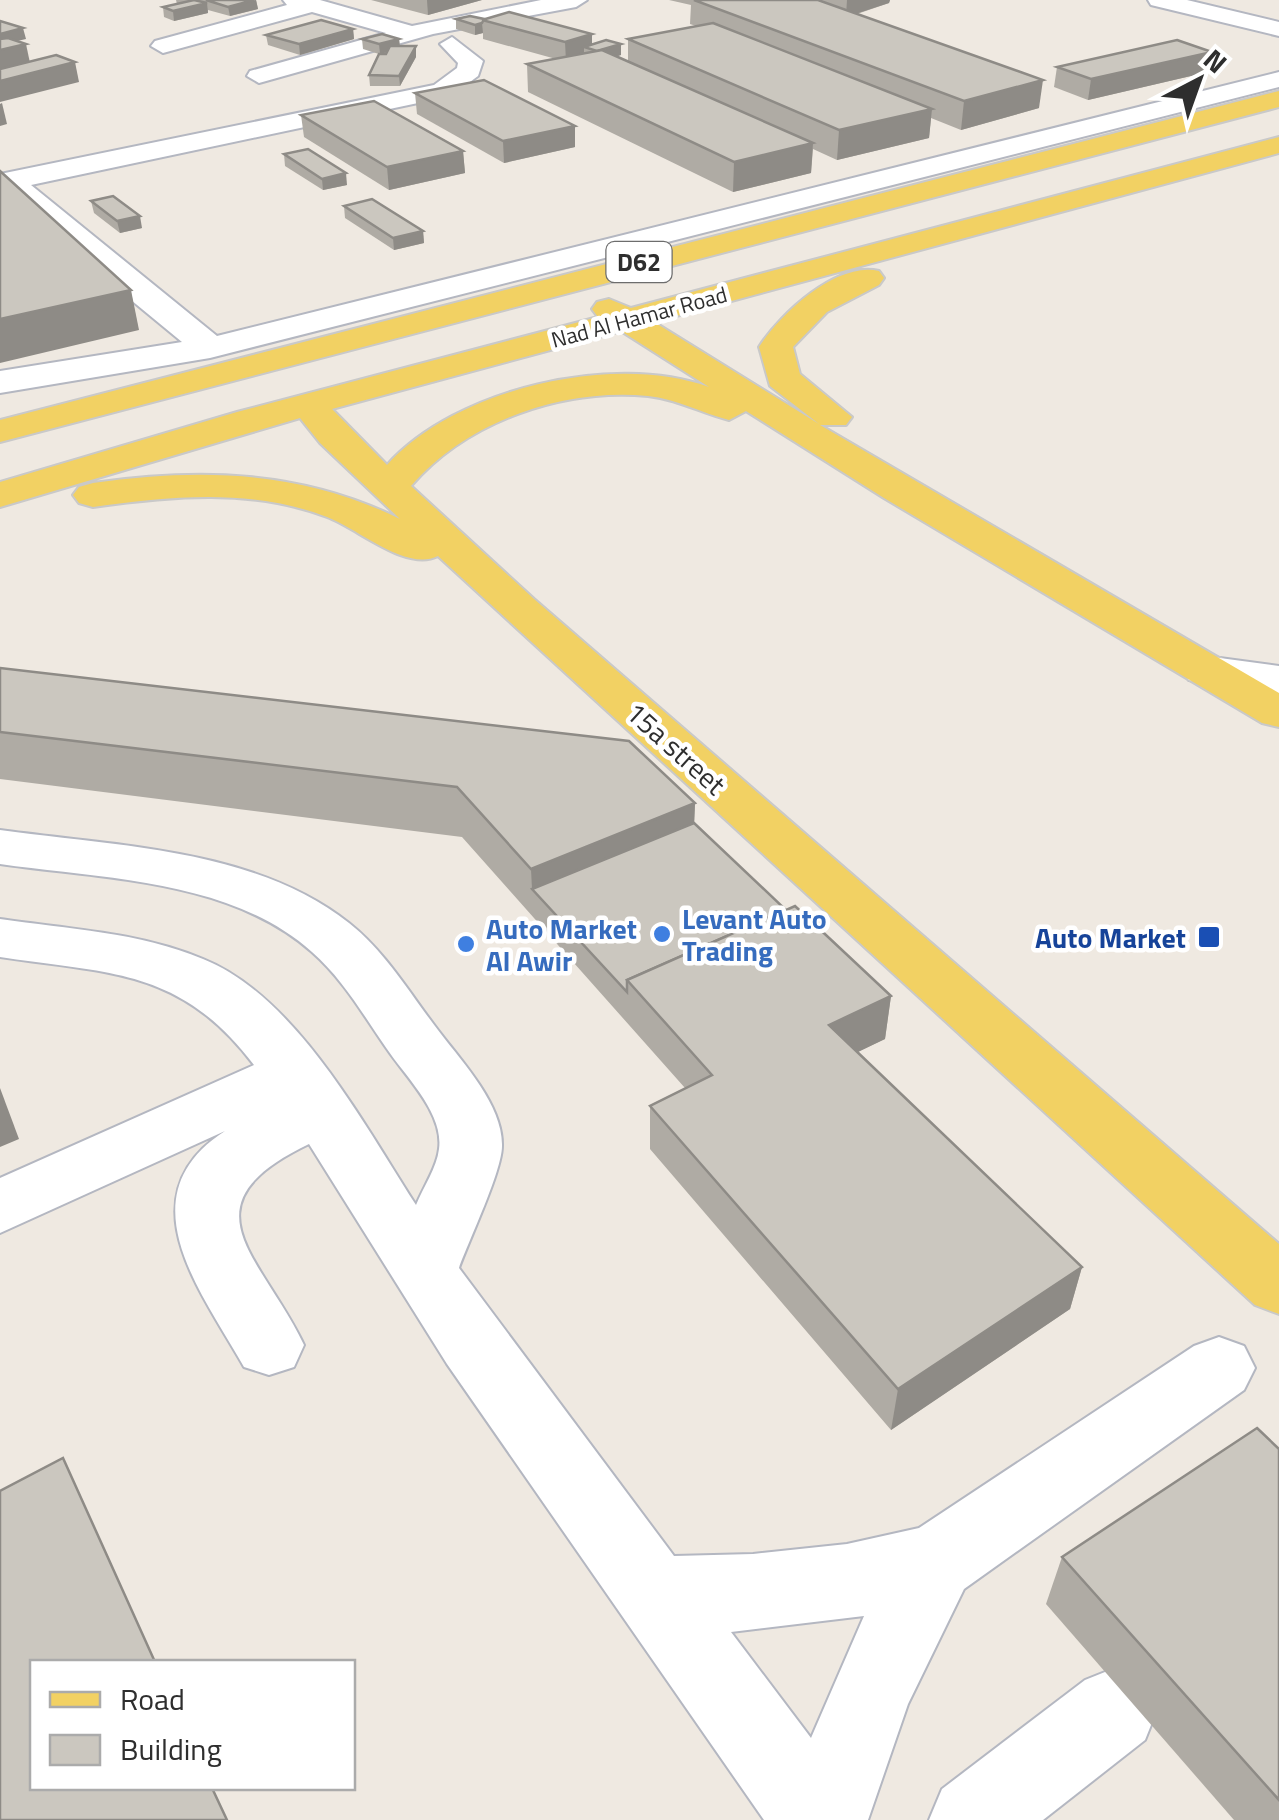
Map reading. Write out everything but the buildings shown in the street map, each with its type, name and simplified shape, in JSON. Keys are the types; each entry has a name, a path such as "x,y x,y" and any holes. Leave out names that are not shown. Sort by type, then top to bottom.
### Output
{"main road":[{"name":"Nad Al Hamar Road","path":"0,431 227,356 523,293 1279,99"},
{"path":"736,291 720,286 716,280 1279,121"},
{"name":"Nad Al Hamar Road","path":"0,495 308,404 1279,145"},
{"path":"308,404 310,392 324,378 344,368 968,192 1008,177 1024,165"},
{"path":"898,490 903,476 899,465 798,394 783,378 776,347 784,332 816,303 1003,221"},
{"path":"523,293 584,302 630,319 898,490 1279,712"},
{"path":"0,478 277,401 297,387 298,379 280,368 227,356"},
{"path":"388,487 423,447 474,420 548,397 636,383 674,386 706,396 798,450 898,490"},
{"name":"15a street","path":"308,404 388,487 518,608 1279,1285"},
{"path":"0,512 170,485 251,486 307,495 377,520 518,608"}],"lane":[{"path":"259,76 412,33 576,0"},
{"path":"1159,0 1279,29"},
{"path":"163,46 304,3 496,55"},
{"path":"1193,10 1279,49"},
{"path":"418,98 442,90 469,71 471,62 466,52 452,44"},
{"path":"0,382 227,356 1279,78"},
{"path":"4,182 463,92 496,81"},
{"path":"4,182 227,356"},
{"path":"1205,670 1279,680"},
{"path":"0,846 200,880 252,894 298,914 330,936 370,979 468,1125 471,1149 423,1272"},
{"path":"0,938 170,968 207,984 237,1006 305,1093 423,1272 820,1820"},
{"path":"0,1207 305,1093"},
{"path":"269,1345 202,1223 207,1185 236,1153 305,1093"},
{"path":"657,1595 752,1593 847,1582 936,1562 1219,1368"},
{"path":"820,1820 892,1640 936,1562"},
{"path":"973,1820 1115,1710"}],"place":[{"name":"Levant Auto Trading","path":"662,934"},
{"name":"Auto Market","path":"1209,937"},
{"name":"Auto Market Al Awir","path":"466,944"}]}
